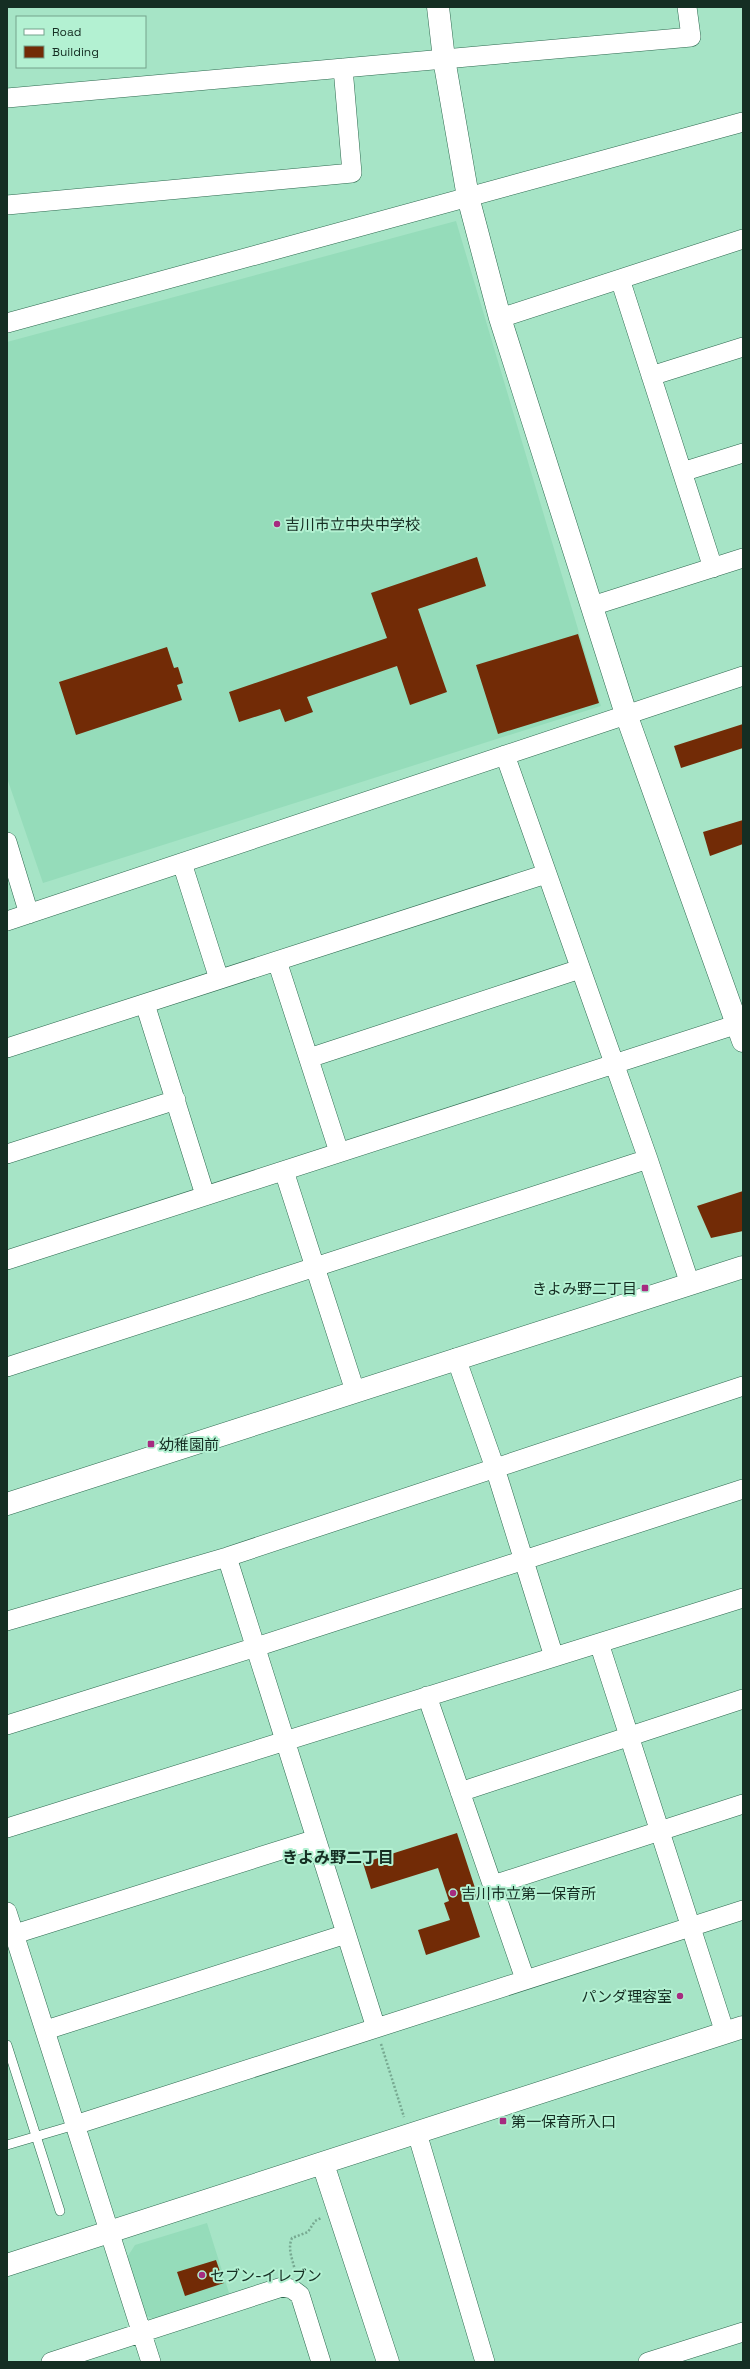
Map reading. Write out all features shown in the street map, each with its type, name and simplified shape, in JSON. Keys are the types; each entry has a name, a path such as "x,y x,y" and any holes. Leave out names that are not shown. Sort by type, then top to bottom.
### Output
{"street":[{"path":"7,1260 614,1064 740,1033 626,714 500,318 468,197 444,59 438,7"},
{"path":"7,98 691,37 687,7"},
{"path":"7,205 352,174 343,68"},
{"path":"7,323 743,122"},
{"path":"500,318 743,239"},
{"path":"620,279 713,568"},
{"path":"652,376 743,347"},
{"path":"682,472 743,453"},
{"path":"592,606 743,558"},
{"path":"7,921 743,676"},
{"path":"505,755 648,1159 690,1284"},
{"path":"7,842 29,914"},
{"path":"182,863 219,979"},
{"path":"7,1048 546,874"},
{"path":"277,961 338,1152"},
{"path":"309,1058 580,969"},
{"path":"145,1004 205,1195"},
{"path":"7,1154 176,1100"},
{"path":"7,1367 316,1268 648,1159"},
{"path":"284,1171 355,1391"},
{"path":"7,1504 456,1358 743,1267"},
{"path":"456,1358 495,1468 554,1657"},
{"path":"7,1621 227,1557 743,1386"},
{"path":"7,1725 256,1647 523,1559 743,1489"},
{"path":"227,1557 376,2028"},
{"path":"7,1828 743,1598"},
{"path":"7,2265 323,2164 411,2126 734,2030 691,1928 662,1831 599,1643"},
{"path":"427,1696 525,1979"},
{"path":"460,1792 743,1699"},
{"path":"493,1885 743,1804"},
{"path":"15,1934 316,1839"},
{"path":"75,2124 525,1979 691,1928 743,1910"},
{"path":"7,1912 151,2362"},
{"path":"46,2030 346,1934"},
{"path":"411,2126 485,2362"},
{"path":"323,2164 388,2362"},
{"path":"51,2362 282,2287 292,2289 300,2295 321,2362"},
{"path":"648,2362 743,2332"}],"lane":[{"path":"7,2045 60,2211"},
{"path":"7,2145 75,2124"}],"path":[{"path":"376,2028 411,2126"},
{"path":"292,2289 297,2276 290,2252 292,2238 308,2232 315,2220 326,2216"}],"shaded area":[{"name":"吉川市立中央中学校","path":"456,221 601,706 43,883 7,778 7,342"},
{"path":"207,2223 230,2296 157,2320 143,2315 126,2259 135,2245"}],"building":[{"path":"477,557 486,586 418,609 447,692 410,705 397,666 307,697 313,712 285,722 280,709 239,722 229,692 387,638 371,593"},
{"path":"578,634 599,703 498,734 476,665"},
{"path":"167,647 174,668 178,667 183,683 177,685 182,700 76,735 59,682"},
{"path":"743,724 743,748 681,768 674,746"},
{"path":"743,820 743,844 710,856 703,832"},
{"path":"743,1191 743,1231 711,1238 697,1206"},
{"path":"457,1833 478,1897 468,1900 480,1937 426,1955 418,1930 450,1920 444,1903 449,1901 438,1868 371,1889 363,1863"},
{"path":"216,2260 224,2283 185,2296 177,2272"}],"place":[{"name":"吉川市立中央中学校","path":"277,524"},
{"name":"きよみ野二丁目","path":"645,1288"},
{"name":"幼稚園前","path":"151,1444"},
{"name":"吉川市立第一保育所","path":"453,1893"},
{"name":"パンダ理容室","path":"680,1996"},
{"name":"第一保育所入口","path":"503,2121"},
{"name":"セブン-イレブン","path":"202,2275"}],"district":[{"name":"きよみ野二丁目","path":"338,1857"}]}
